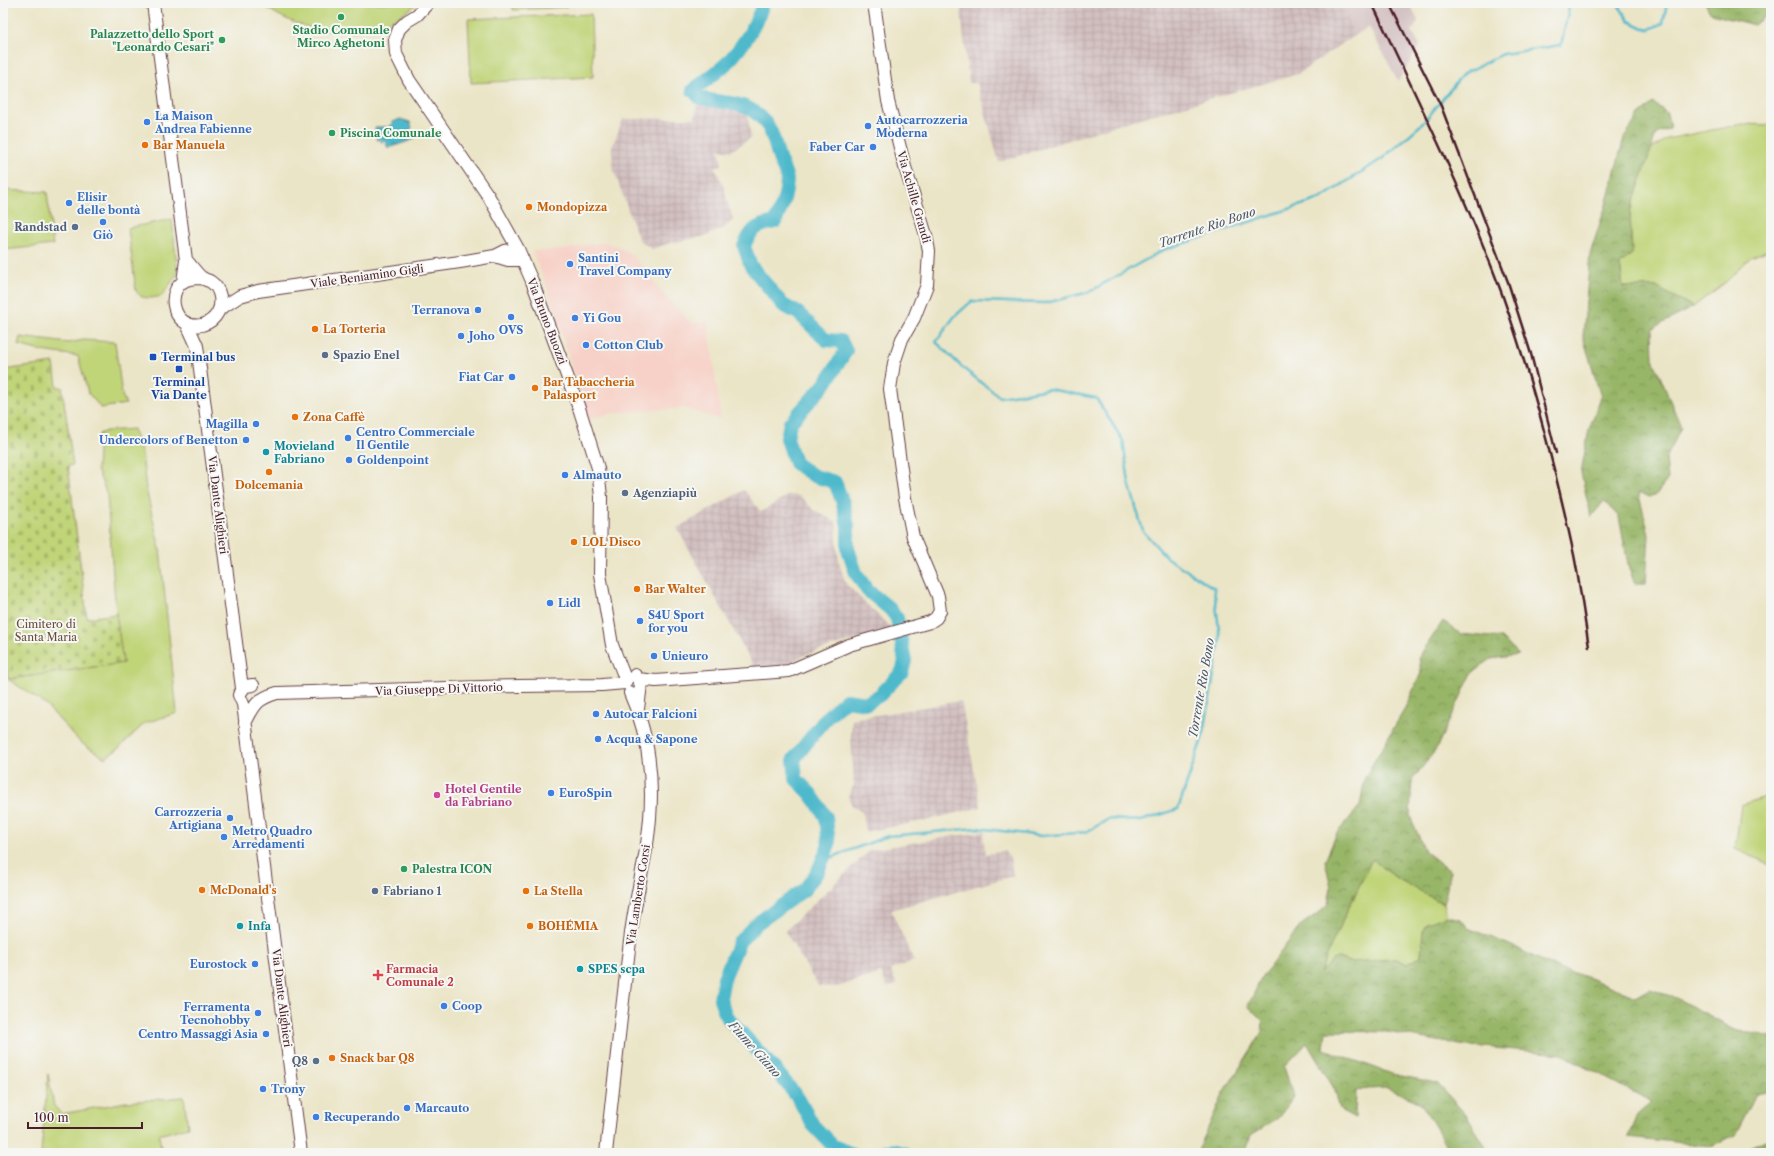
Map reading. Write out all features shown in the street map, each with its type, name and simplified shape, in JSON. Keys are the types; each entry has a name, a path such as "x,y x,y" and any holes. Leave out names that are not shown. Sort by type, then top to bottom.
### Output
{"main road":[{"name":"Via Dante Alighieri","path":"153,3 186,260 183,282 177,288 173,299 174,310 180,319 187,324 197,346 239,664 251,686 260,693 252,703 245,724 301,1153"},
{"name":"Via Bruno Buozzi","path":"428,3 417,15 399,29 395,40 396,54 409,80 489,197 520,254 580,411 598,468 601,497 600,574 612,645 616,657 633,685"},
{"name":"Via Achille Grandi","path":"633,685 656,681 789,671 849,645 930,622 936,618 940,611 938,596 913,537 905,498 890,389 894,363 902,339 914,318 927,285 929,251 926,235 905,167 888,101 874,3"},
{"name":"Viale Beniamino Gigli","path":"220,309 240,296 258,291 495,256 506,250 520,254"},
{"path":"186,260 203,278 211,282 217,289 221,299 220,309"},
{"path":"183,282 190,279 203,278"},
{"path":"217,289 240,296"},
{"name":"Via Dante Alighieri","path":"197,346 205,324 215,317 220,309"},
{"path":"187,324 197,326 205,324"},
{"name":"Via Bruno Buozzi","path":"602,685 614,675 616,657"},
{"name":"Via Giuseppe Di Vittorio","path":"252,703 266,696 277,693 518,686 633,685"},
{"name":"Via Lamberto Corsi","path":"606,1153 631,931 647,843 651,808 650,758 633,685"},
{"name":"Via Dante Alighieri","path":"251,686 239,695 252,703"},
{"name":"Via Giuseppe Di Vittorio","path":"251,686 277,693"}],"shaded area":[{"path":"960,3 1341,3 1355,35 1298,74 1123,123 999,162 977,83 969,83"},
{"path":"1341,3 1409,3 1418,21 1412,31 1420,45 1398,81 1369,27 1355,35"},
{"path":"697,101 747,114 751,138 731,151 719,149 722,165 714,167 722,182 733,220 724,228 706,236 670,243 652,249 639,240 613,168 612,147 623,119 695,118"},
{"path":"605,242 619,247 632,255 647,272 662,293 693,324 708,321 721,420 684,408 614,413 589,419 545,282 532,251 560,250"},
{"path":"744,490 761,512 788,495 800,496 814,510 836,522 840,566 846,584 892,629 807,654 783,666 754,667 677,528"},
{"path":"961,701 981,807 928,820 865,832 862,812 852,806 848,796 854,785 851,735 852,719"},
{"path":"985,831 983,838 986,854 1004,851 1010,857 1013,876 891,910 914,961 890,970 897,985 887,987 881,973 837,987 818,986 785,931 870,850"}],"green space":[{"name":"Stadio Comunale Mirco Aghetoni","path":"261,3 418,3 406,12 380,25 366,29 339,32 311,28 297,23 284,18"},
{"path":"513,3 565,3 566,7 513,10"},
{"path":"1705,3 1771,3 1771,11 1754,25 1711,14"},
{"path":"591,14 593,77 471,83 468,19"},
{"path":"1653,103 1667,113 1670,129 1656,134 1630,213 1632,254 1620,264 1623,287 1656,287 1693,307 1652,329 1653,359 1681,427 1666,459 1668,479 1655,496 1650,497 1638,492 1649,534 1646,584 1635,584 1629,569 1619,517 1604,501 1591,517 1581,473 1589,429 1601,397 1583,337 1590,254 1606,205 1624,138 1639,115"},
{"path":"1742,124 1771,125 1771,249 1751,257 1726,282 1693,307 1656,287 1623,287 1620,264 1632,254 1630,213 1651,149 1667,139"},
{"path":"3,190 47,192 53,245 3,250"},
{"path":"172,219 177,274 162,296 145,298 136,291 128,228"},
{"path":"20,337 69,343 83,340 115,342 122,395 126,404 101,408 88,393 78,356 41,351 18,345"},
{"name":"Cimitero di Santa Maria","path":"54,363 57,387 62,387 73,465 68,466 87,618 116,614 123,663 8,679 3,647 3,370"},
{"path":"133,429 142,454 146,489 160,549 177,713 145,723 118,749 105,758 80,742 45,704 8,679 123,663 116,614 107,494 97,470 99,434 106,431"},
{"path":"1443,621 1461,634 1501,638 1519,655 1491,659 1472,673 1435,751 1412,780 1410,816 1425,851 1450,871 1444,904 1395,877 1372,859 1332,943 1320,973 1332,960 1338,958 1351,962 1396,959 1407,964 1421,956 1423,930 1427,923 1447,916 1461,919 1468,928 1512,946 1559,969 1587,977 1636,997 1650,989 1676,998 1735,1029 1771,1038 1771,1091 1756,1094 1735,1135 1711,1146 1628,1137 1637,1115 1652,1102 1562,1054 1460,1045 1387,1032 1326,1031 1324,1049 1392,1074 1437,1083 1466,1115 1490,1153 1451,1153 1421,1103 1387,1088 1356,1091 1355,1118 1340,1110 1335,1090 1307,1043 1284,1067 1294,1097 1278,1118 1251,1135 1244,1153 1197,1153 1223,1094 1262,1032 1263,1021 1248,1006 1262,977 1301,925 1328,904 1331,887 1325,861 1337,833 1360,806 1365,777 1403,712 1421,673 1419,657"},
{"path":"1771,795 1771,865 1735,849 1741,805"},
{"path":"1372,859 1395,877 1444,904 1447,916 1427,924 1423,930 1421,956 1407,964 1396,959 1351,962 1338,958 1319,974 1332,943"},
{"path":"48,1074 54,1106 62,1114 126,1102 184,1097 188,1127 159,1135 162,1153 41,1153"},
{"path":"1771,1138 1771,1153 1737,1153"}],"water":[{"path":"400,119 410,122 412,128 409,130 410,132 413,131 415,139 388,148 385,141 381,142 380,139 377,140 375,127 389,127 393,122"}],"waterway":[{"name":"Fiume Giano","path":"763,3 753,27 734,56 693,90 700,98 735,104 748,108 764,121 771,132 787,178 785,197 775,222 755,229 744,246 751,266 783,305 798,313 826,340 841,341 846,351 825,384 790,423 787,438 795,463 814,476 835,482 843,503 848,526 848,549 856,573 867,590 890,609 897,618 905,661 902,672 880,695 867,703 846,700 828,716 794,759 796,779 811,794 826,817 829,845 818,871 805,889 756,924 739,942 724,978 720,999 726,1016 778,1073 798,1098 813,1125 833,1146 850,1153"},
{"name":"Torrente Rio Bono","path":"822,861 888,836 978,828 1042,836 1086,832 1109,819 1141,821 1178,809 1204,733 1220,638 1214,588 1167,558 1143,531 1129,483 1123,441 1096,398 1049,389 1000,397 964,369 936,342 954,317 972,301 1046,303 1089,292 1163,250 1320,199 1383,158 1423,123 1463,74 1503,54 1561,45 1570,3"},
{"path":"1617,3 1629,21 1648,30 1663,23 1667,3"},
{"name":"Fiume Giano","path":"877,1153 892,1150 904,1153"}],"railway":[{"path":"1372,3 1456,183 1488,257 1513,326 1542,423 1567,522 1576,566 1589,647"},
{"path":"1389,3 1441,106 1508,282 1531,354 1556,453"}],"place":[{"name":"Stadio Comunale Mirco Aghetoni","path":"341,17"},
{"name":"Palazzetto dello Sport \"Leonardo Cesari\"","path":"222,40"},
{"name":"La Maison Andrea Fabienne","path":"147,122"},
{"name":"Autocarrozzeria Moderna","path":"868,126"},
{"name":"Piscina Comunale","path":"332,133"},
{"name":"Bar Manuela","path":"145,145"},
{"name":"Faber Car","path":"873,147"},
{"name":"Elisir delle bontà","path":"69,203"},
{"name":"Mondopizza","path":"529,207"},
{"name":"Giò","path":"103,222"},
{"name":"Randstad","path":"75,227"},
{"name":"Santini Travel Company","path":"570,264"},
{"name":"Terranova","path":"478,310"},
{"name":"OVS","path":"511,317"},
{"name":"Yi Gou","path":"575,318"},
{"name":"La Torteria","path":"315,329"},
{"name":"Joho","path":"461,336"},
{"name":"Cotton Club","path":"586,345"},
{"name":"Spazio Enel","path":"325,355"},
{"name":"Terminal bus","path":"153,357"},
{"name":"Terminal Via Dante","path":"179,369"},
{"name":"Fiat Car","path":"512,377"},
{"name":"Bar Tabaccheria Palasport","path":"535,388"},
{"name":"Zona Caffè","path":"295,417"},
{"name":"Magilla","path":"256,424"},
{"name":"Centro Commerciale Il Gentile","path":"348,438"},
{"name":"Undercolors of Benetton","path":"246,440"},
{"name":"Movieland Fabriano","path":"266,452"},
{"name":"Goldenpoint","path":"349,460"},
{"name":"Dolcemania","path":"269,472"},
{"name":"Almauto","path":"565,475"},
{"name":"Agenziapiù","path":"625,493"},
{"name":"LOL Disco","path":"574,542"},
{"name":"Bar Walter","path":"637,589"},
{"name":"Lidl","path":"550,603"},
{"name":"S4U Sport for you","path":"640,621"},
{"name":"Unieuro","path":"654,656"},
{"name":"Autocar Falcioni","path":"596,714"},
{"name":"Acqua & Sapone","path":"598,739"},
{"name":"EuroSpin","path":"551,793"},
{"name":"Hotel Gentile da Fabriano","path":"437,795"},
{"name":"Carrozzeria Artigiana","path":"230,818"},
{"name":"Metro Quadro Arredamenti","path":"224,837"},
{"name":"Palestra ICON","path":"404,869"},
{"name":"McDonald's","path":"202,890"},
{"name":"Fabriano 1","path":"375,891"},
{"name":"La Stella","path":"526,891"},
{"name":"Infa","path":"240,926"},
{"name":"BOHÉMIA","path":"530,926"},
{"name":"Eurostock","path":"255,964"},
{"name":"SPES scpa","path":"580,969"},
{"name":"Farmacia Comunale 2","path":"378,975"},
{"name":"Coop","path":"444,1006"},
{"name":"Ferramenta Tecnohobby","path":"258,1013"},
{"name":"Centro Massaggi Asia","path":"266,1034"},
{"name":"Snack bar Q8","path":"332,1058"},
{"name":"Q8","path":"316,1061"},
{"name":"Trony","path":"263,1089"},
{"name":"Marcauto","path":"407,1108"},
{"name":"Recuperando","path":"316,1117"}]}
